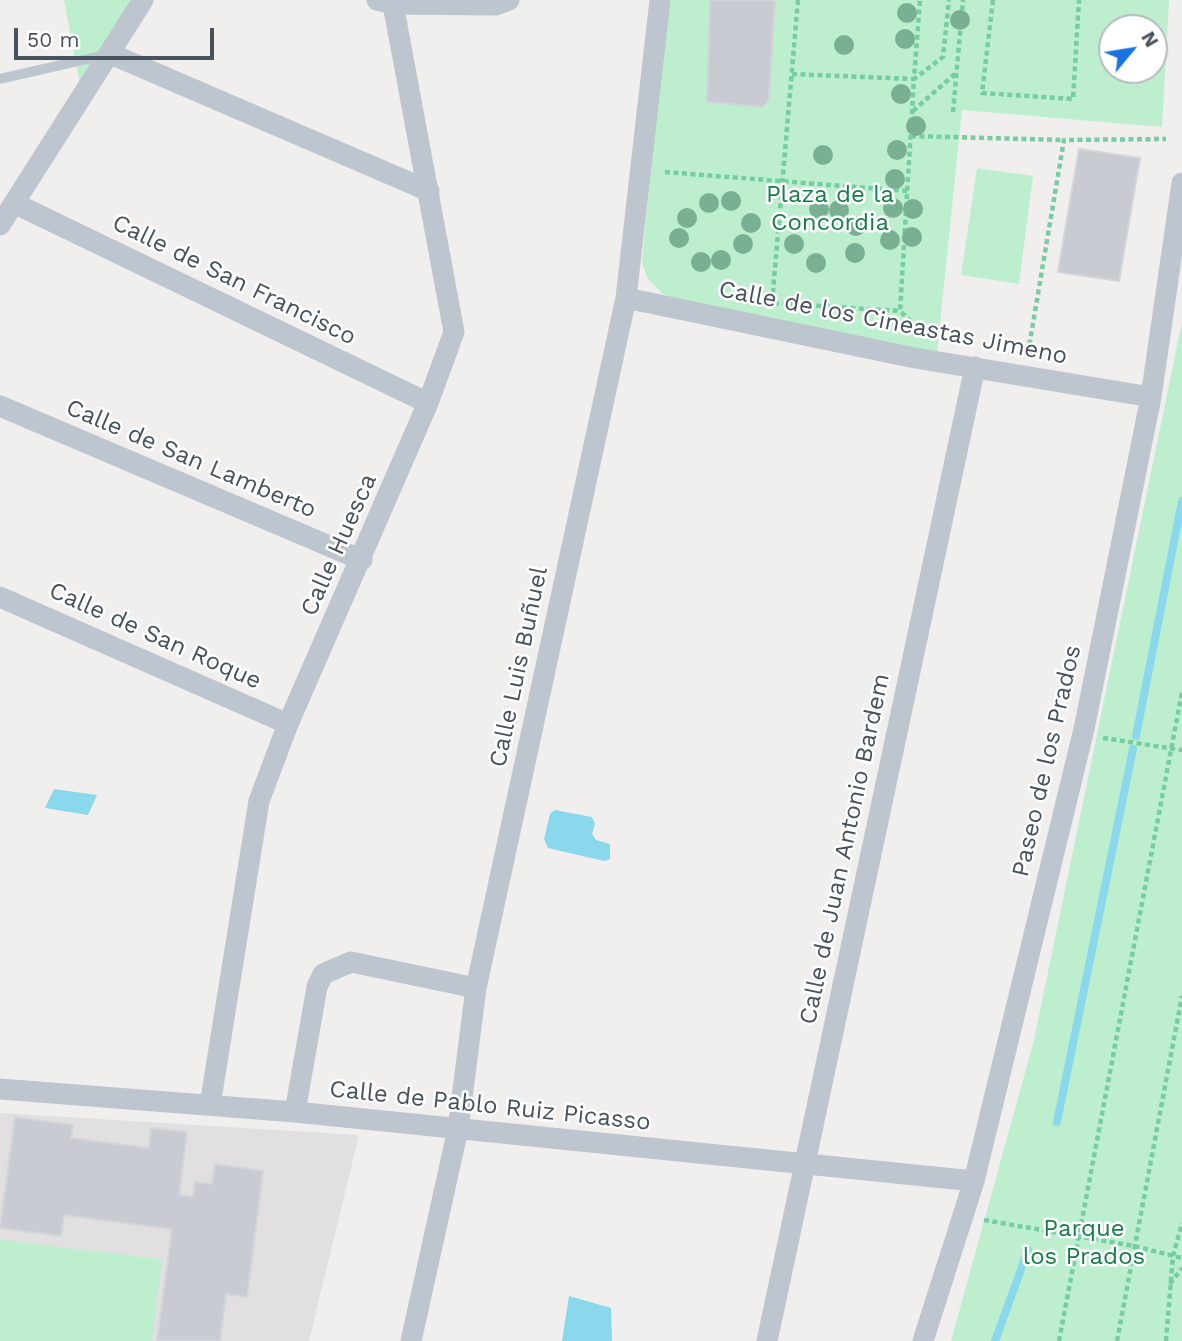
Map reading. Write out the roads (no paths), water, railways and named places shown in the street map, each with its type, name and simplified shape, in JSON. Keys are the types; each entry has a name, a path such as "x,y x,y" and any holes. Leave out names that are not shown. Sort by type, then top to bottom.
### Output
{"street":[{"path":"0,225 16,204 143,0"},
{"name":"Calle Luis Buñuel","path":"411,1341 458,1129 476,988 626,298 660,0"},
{"path":"385,2 500,5 508,1"},
{"name":"Calle Huesca","path":"210,1105 259,801 288,724 362,560 428,403 454,332 429,191 385,2"},
{"path":"111,54 429,191"},
{"name":"Paseo de los Prados","path":"923,1341 974,1181 1084,729 1151,397 1182,183"},
{"name":"Calle de San Francisco","path":"16,204 428,403"},
{"name":"Calle de los Cineastas Jimeno","path":"626,298 915,358 1151,397"},
{"name":"Calle de Juan Antonio Bardem","path":"766,1341 975,367"},
{"name":"Calle de San Lamberto","path":"0,406 362,560"},
{"name":"Calle de San Roque","path":"0,597 288,724"},
{"path":"295,1112 317,987 323,974 351,962 476,988"},
{"name":"Calle de Pablo Ruiz Picasso","path":"0,1089 295,1112 974,1181"}],"lane":[{"path":"0,79 111,54"}],"water":[{"path":"54,789 97,795 88,815 45,808"},
{"path":"555,810 592,817 595,824 592,834 596,840 610,844 610,859 604,861 548,848 544,839 550,814"},
{"path":"569,1296 611,1308 612,1341 562,1341"}],"waterway":[{"path":"1136,736 1182,501"},
{"path":"1057,1122 1133,749"},
{"path":"995,1341 1028,1250"}],"park label":[{"name":"Plaza de la Concordia","path":"830,209"},
{"name":"Parque los Prados","path":"1084,1243"}]}
